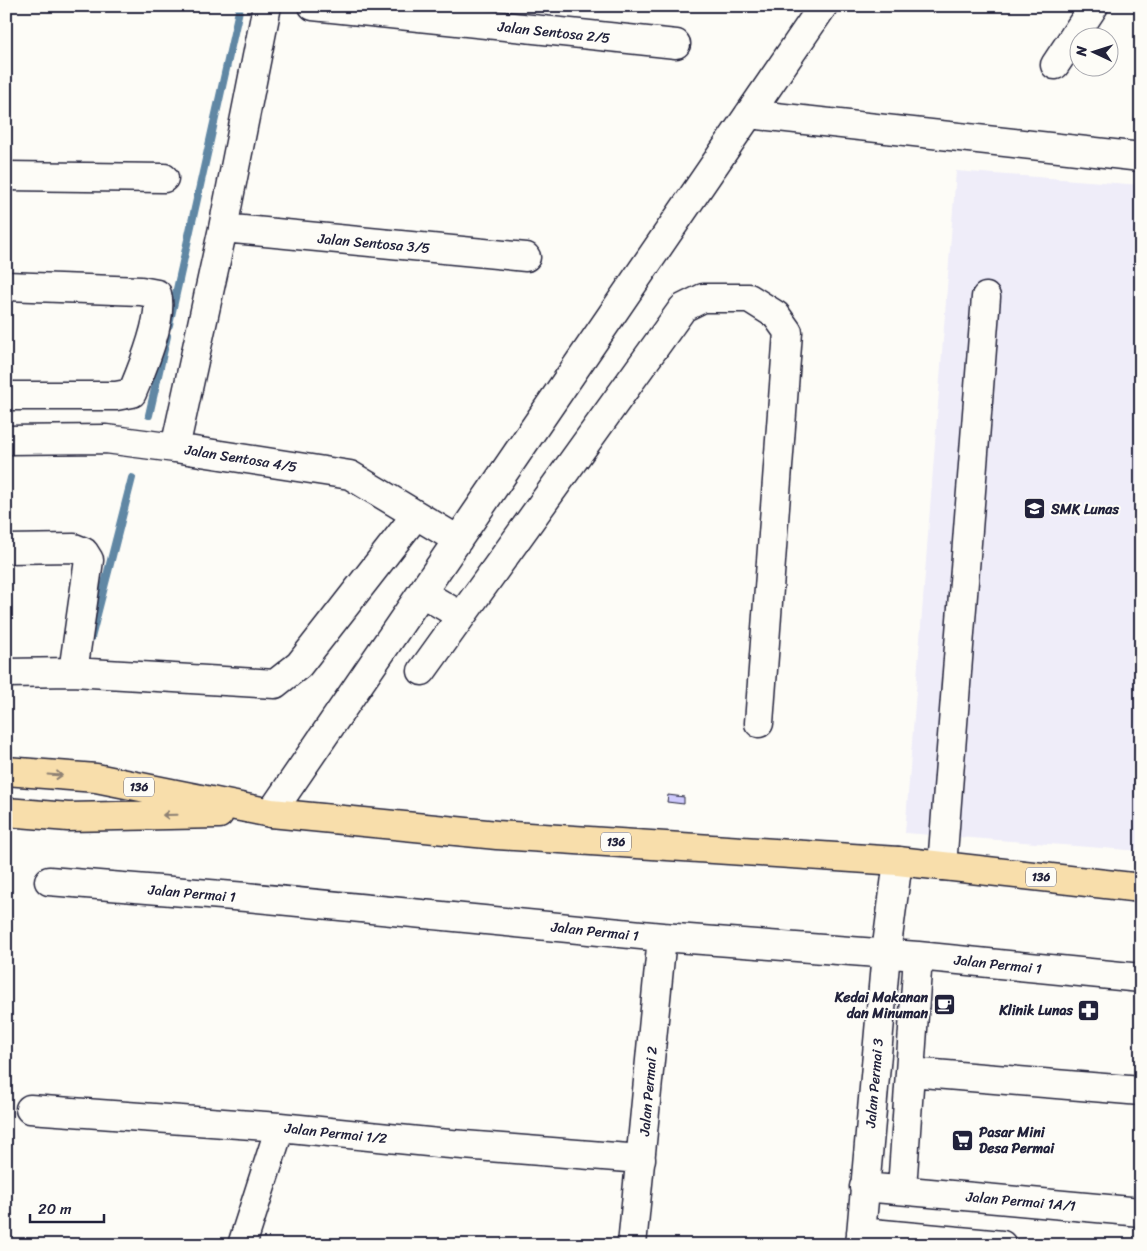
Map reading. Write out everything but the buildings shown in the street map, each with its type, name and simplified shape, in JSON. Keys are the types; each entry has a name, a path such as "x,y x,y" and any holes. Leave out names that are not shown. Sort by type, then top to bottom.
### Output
{"main road":[{"name":"136","path":"6,772 96,778 271,813 497,835 898,861 1141,888"},
{"name":"136","path":"6,812 68,817 271,813"}],"street":[{"path":"175,448 223,228 267,6"},
{"name":"Jalan Sentosa 2/5","path":"313,6 676,44"},
{"path":"271,813 823,6"},
{"path":"1055,65 1094,6"},
{"path":"750,114 1141,157"},
{"path":"6,176 164,178"},
{"name":"Jalan Sentosa 3/5","path":"223,228 526,257"},
{"path":"6,286 141,291 157,294 160,303 150,350 132,393 116,396 6,396"},
{"path":"942,866 986,297"},
{"path":"422,670 683,308 703,298 749,298 776,315 788,332 759,723"},
{"name":"Jalan Sentosa 4/5","path":"6,440 106,439 350,475 458,540"},
{"path":"6,673 73,672 275,684 299,665 416,514"},
{"path":"6,549 74,548 84,552 88,560 73,672"},
{"path":"422,593 462,616"},
{"name":"Jalan Permai 3","path":"860,1238 886,954 898,861"},
{"name":"Jalan Permai 1","path":"49,880 662,937 918,956 1141,978"},
{"name":"Jalan Permai 2","path":"632,1245 662,937"},
{"path":"902,1189 918,956"},
{"path":"910,1072 1141,1091"},
{"name":"Jalan Permai 1/2","path":"30,1109 641,1159"},
{"path":"242,1245 280,1128"},
{"name":"Jalan Permai 1A/1","path":"864,1187 1141,1212"},
{"path":"860,1238 1002,1245"}],"shaded area":[{"name":"SMK Lunas","path":"956,171 1141,185 1141,851 905,833"}],"waterway":[{"path":"169,325 240,6"},
{"path":"149,415 167,336"},
{"path":"91,638 132,478"}],"place":[{"name":"SMK Lunas","path":"1035,509"},
{"name":"Kedai Makanan dan Minuman","path":"944,1005"},
{"name":"Klinik Lunas","path":"1089,1010"},
{"name":"Pasar Mini Desa Permai","path":"963,1140"}]}
